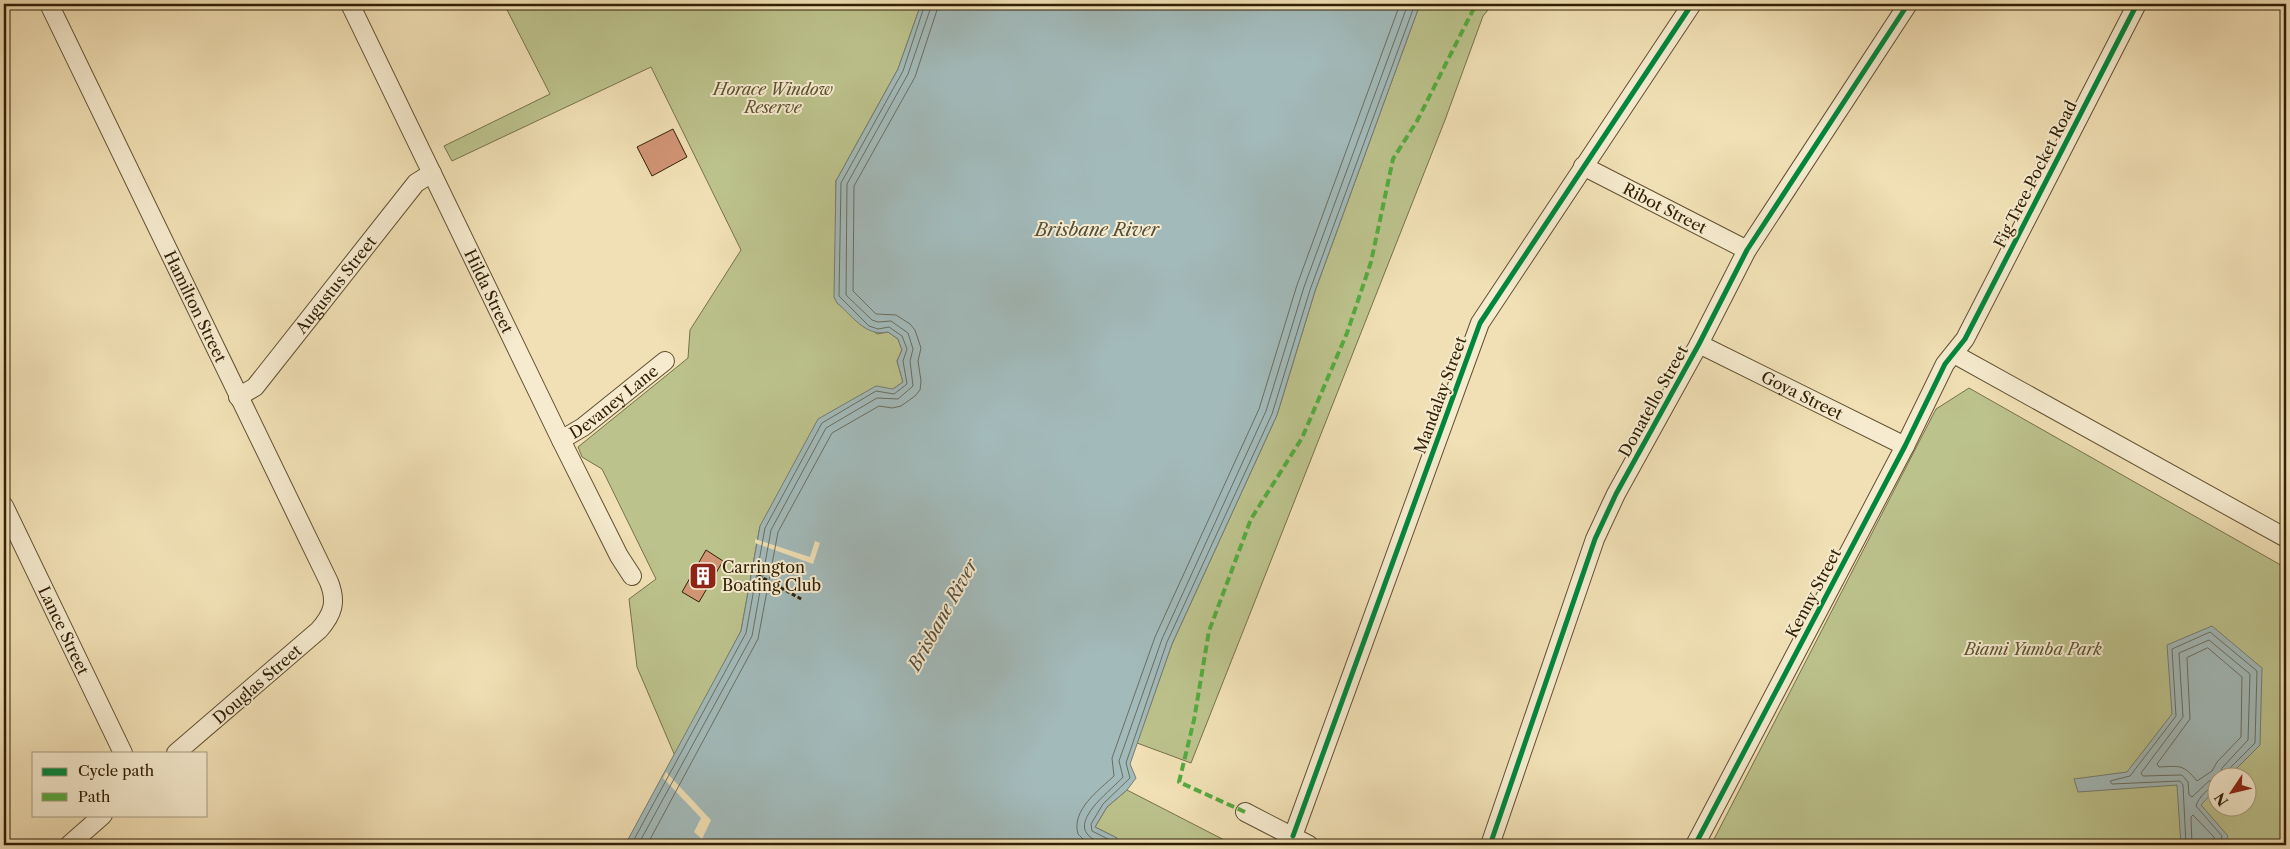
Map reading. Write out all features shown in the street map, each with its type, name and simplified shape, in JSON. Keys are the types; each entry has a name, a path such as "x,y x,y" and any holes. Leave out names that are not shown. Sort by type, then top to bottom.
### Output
{"street":[{"name":"Hamilton Street","path":"49,4 329,582 334,598 333,610"},
{"name":"Hilda Street","path":"350,4 561,440 619,556 632,576"},
{"name":"Mandalay Street","path":"1293,836 1480,323 1692,4"},
{"name":"Donatello Street","path":"1490,845 1595,539 1616,494 1699,344 1747,250 1908,4"},
{"name":"Fig Tree Pocket Road","path":"1954,354 1969,330 2136,4"},
{"name":"Ribot Street","path":"1583,166 1747,250"},
{"name":"Augustus Street","path":"238,397 255,387 416,183 432,173"},
{"name":"Goya Street","path":"1699,344 1905,446"},
{"name":"Kenny Street","path":"1695,845 1905,446 1946,364 1954,354"},
{"path":"1954,354 2286,538"},
{"name":"Devaney Lane","path":"561,440 583,427 665,361"},
{"name":"Lance Street","path":"4,506 123,752"},
{"name":"Douglas Street","path":"177,752 319,630 333,610"},
{"path":"1245,812 1309,845"},
{"path":"69,845 102,816"}],"path":[{"path":"752,572 803,600"}],"green space":[{"name":"Horace Window Reserve","path":"504,4 921,4 898,69 836,181 837,303 877,334 888,332 898,339 902,350 897,361 903,382 893,389 760,526 741,631 675,756 637,667 629,599 656,579 602,469 582,457 578,447 688,358 690,330 741,250 651,67 452,161 444,146 550,94"},
{"path":"1420,4 1493,4 1483,16 1445,120 1191,763 1137,743 1172,644 1277,415 1315,291"},
{"name":"Biami Yumba Park","path":"1969,388 2286,568 2286,845 1711,845 1936,409"},
{"path":"1127,790 1234,845 1116,845 1117,838 1095,827 1107,807"}],"water":[{"name":"Brisbane River","path":"921,4 1420,4 1315,291 1277,415 1172,644 1130,764 1136,778 1127,790 1107,807 1095,827 1117,838 1116,845 625,845 741,631 760,526 818,419 876,386 893,389 903,382 897,361 902,350 898,339 888,332 880,333 866,328 837,303 834,297 836,181 898,69"},
{"path":"2212,626 2262,668 2260,745 2239,766 2208,766 2208,798 2201,805 2208,813 2208,816 2211,816 2228,836 2224,845 2181,845 2177,785 2078,792 2074,779 2127,772 2172,714 2167,645"}],"pier":[{"path":"755,539 810,557 815,541 820,543 813,564 755,543"},
{"path":"666,772 711,820 702,839 694,832 701,818 663,778"}],"building":[{"path":"673,129 687,157 652,176 637,147"},
{"name":"Carrington Boating Club","path":"706,550 723,561 699,602 682,592"}],"marked path":[{"path":"1245,812 1179,782 1194,720 1209,631 1251,519 1302,438 1347,333 1371,262 1393,159 1417,121 1476,4"}],"cycle path":[{"path":"1293,836 1480,323 1692,4"},
{"path":"1490,845 1595,539 1616,494 1699,344 1747,250 1908,4"},
{"path":"1695,845 1905,446 1945,364 1965,339 2137,4"}],"place":[{"name":"Carrington Boating Club","path":"703,576"}]}
